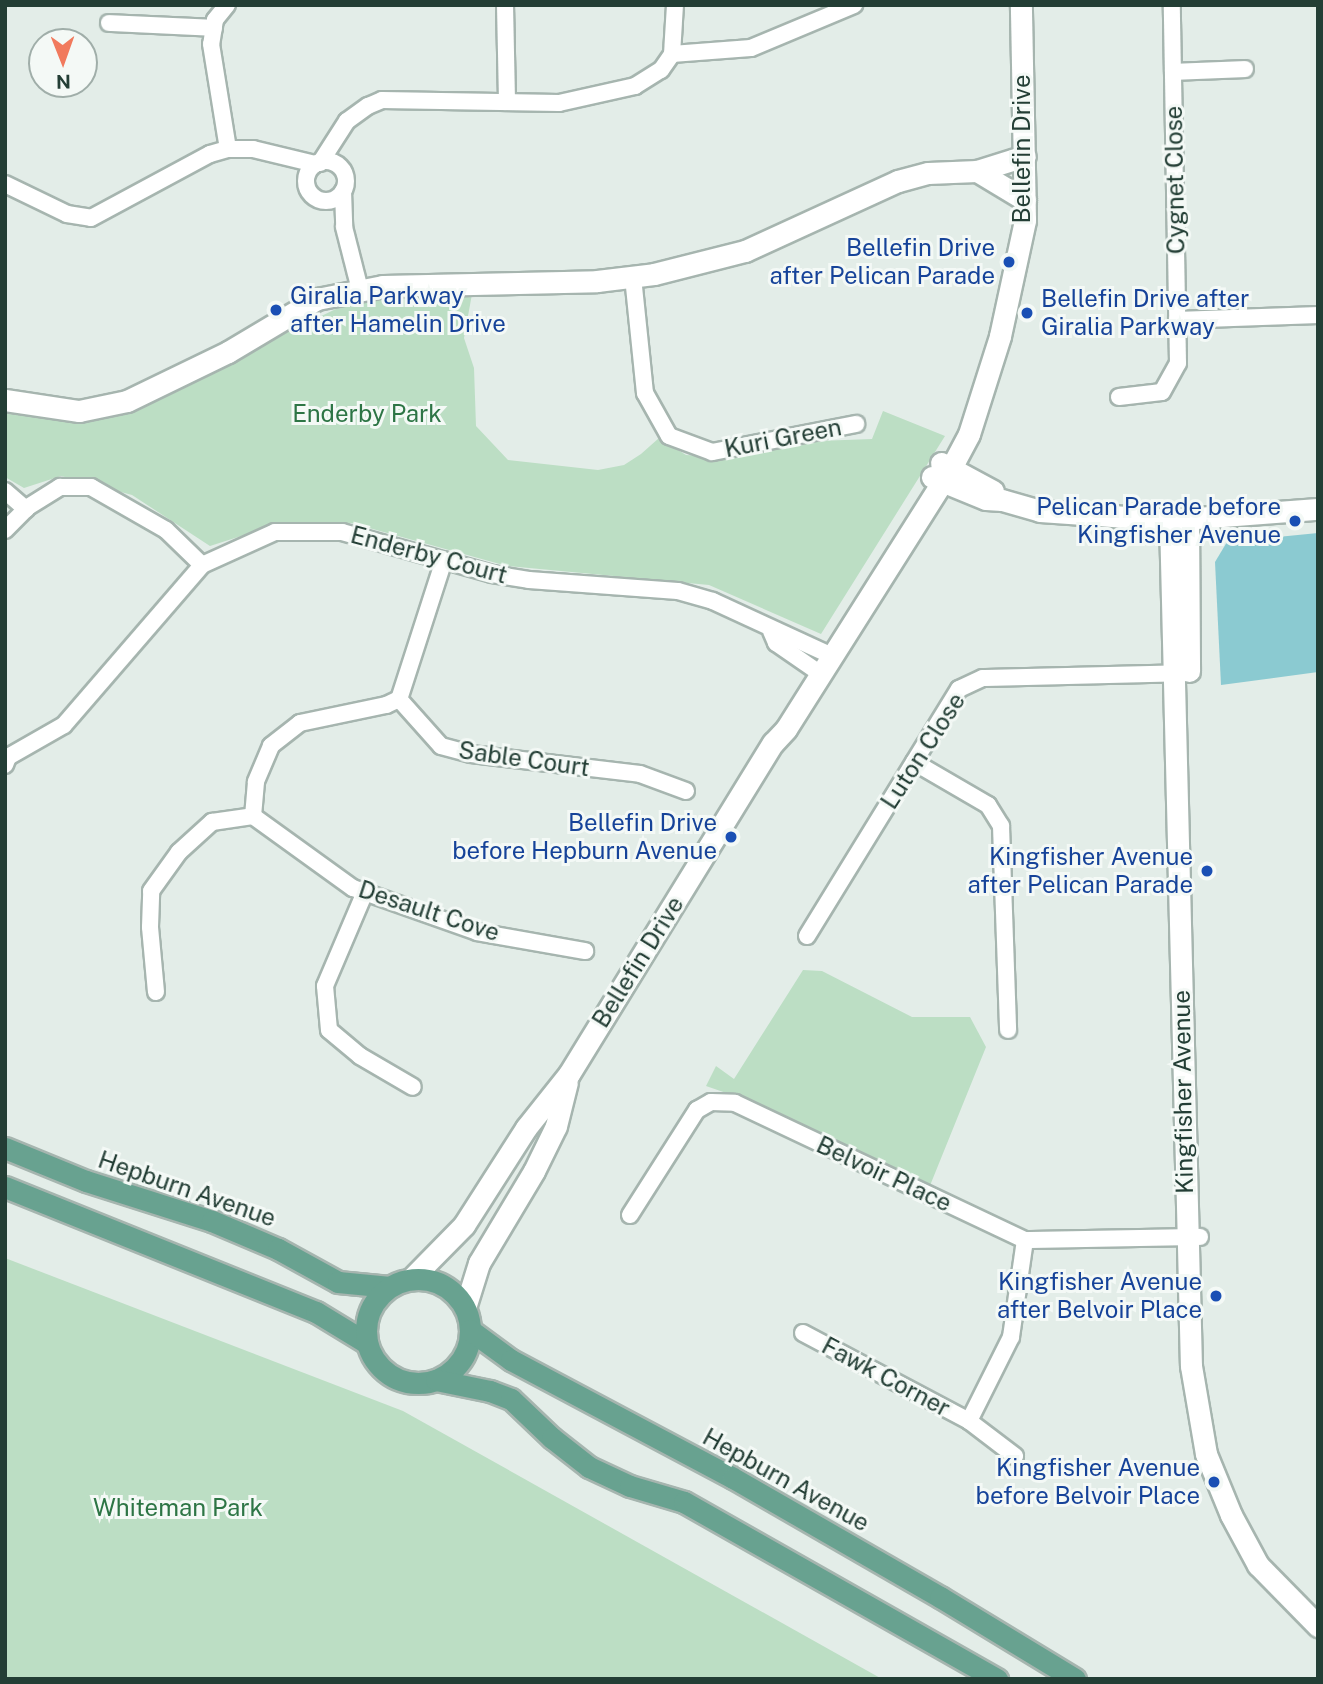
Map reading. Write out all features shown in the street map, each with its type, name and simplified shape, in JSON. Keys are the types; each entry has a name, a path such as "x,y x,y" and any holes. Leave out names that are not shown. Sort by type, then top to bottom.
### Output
{"main road":[{"name":"Hepburn Avenue","path":"5,1148 86,1181 212,1221 278,1249 338,1282 390,1287"},
{"path":"5,1187 316,1312 367,1343"},
{"path":"436,1380 454,1369 467,1351 470,1329 465,1308 452,1291 433,1281 411,1279 390,1287 375,1302 366,1321 367,1343 376,1363 393,1377 414,1383 436,1380 490,1391 511,1399 552,1438 590,1467 630,1486 684,1502 996,1679"},
{"name":"Hepburn Avenue","path":"470,1329 511,1360 733,1478 940,1597 1075,1679"}],"street":[{"path":"227,5 215,20 211,44 228,149"},
{"path":"505,5 507,102"},
{"path":"308,190 306,178 356,113 382,100 559,103 635,86 661,70 672,54 675,5"},
{"path":"672,54 751,48 854,5"},
{"name":"Bellefin Drive","path":"411,1279 464,1225 526,1128 569,1073 773,743 820,661 970,434 992,364 1017,264 1025,200 1021,5"},
{"name":"Cygnet Close","path":"1119,397 1162,392 1178,363 1172,5"},
{"path":"109,23 214,28"},
{"path":"1173,72 1245,69"},
{"path":"339,134 339,166 345,177 344,227 360,290"},
{"path":"5,184 67,214 92,218 210,154 228,149 253,149 282,159 330,162 339,166"},
{"path":"5,400 79,411 127,401 228,352 317,299 383,286 597,281 633,276 745,251 898,181 928,173 977,171 1025,156"},
{"path":"282,159 316,198 326,201 344,227"},
{"path":"977,171 1025,200"},
{"path":"326,201 343,191"},
{"name":"Kuri Green","path":"633,276 645,393 669,436 712,452 856,424"},
{"path":"1177,320 1318,315"},
{"path":"942,473 993,491 1002,500 1040,511 1179,520 1318,509"},
{"path":"5,530 26,509 60,487 91,487 166,530 202,565"},
{"path":"5,491 26,509"},
{"name":"Kingfisher Avenue","path":"1179,520 1193,1237 1191,1366 1206,1454 1231,1515 1258,1565 1318,1626"},
{"name":"Enderby Court","path":"5,765 8,757 64,725 202,565 275,532 342,532 492,574 529,580 678,591 713,601 771,631 776,643 820,661"},
{"path":"156,992 150,927 151,891 179,852 212,822 253,816 256,782 271,746 300,723 386,705 399,699 444,561"},
{"name":"Luton Close","path":"807,936 959,689 983,678 1182,673"},
{"name":"Sable Court","path":"399,699 441,746 471,754 640,774 686,791"},
{"path":"914,762 988,805 1001,826 1008,1030"},
{"name":"Desault Cove","path":"253,816 353,888 477,932 585,951"},
{"path":"365,892 325,986 329,1030 360,1056 413,1087"},
{"name":"Bellefin Drive","path":"465,1308 477,1266 503,1218 534,1171 556,1126 569,1073"},
{"name":"Belvoir Place","path":"630,1216 697,1110 711,1102 735,1103 1025,1240 1193,1237"},
{"name":"Kingfisher Avenue","path":"1193,1237 1205,1366 1219,1454 1227,1482 1269,1557 1318,1609"},
{"name":"Fawk Corner","path":"969,1421 1011,1337 1025,1240"},
{"name":"Fawk Corner","path":"803,1333 969,1421 1015,1456"}],"green space":[{"name":"Enderby Park","path":"407,294 472,294 464,338 474,368 476,426 508,460 598,470 624,465 659,438 686,455 725,457 755,454 790,442 872,439 883,411 945,436 821,634 709,585 507,566 351,523 285,522 210,546 132,495 61,476 24,488 5,477 5,412 59,419 112,416 338,308"},
{"path":"803,970 822,971 912,1017 970,1017 986,1047 929,1188 735,1096 706,1086 716,1066 734,1079"},
{"name":"Whiteman Park","path":"5,1258 403,1411 882,1679 5,1679"}],"water":[{"path":"1318,533 1318,672 1221,685 1215,562 1227,542"}],"place":[{"name":"Bellefin Drive after Pelican Parade","path":"1009,262"},
{"name":"Giralia Parkway after Hamelin Drive","path":"276,310"},
{"name":"Bellefin Drive after Giralia Parkway","path":"1027,313"},
{"name":"Pelican Parade before Kingfisher Avenue","path":"1295,521"},
{"name":"Bellefin Drive before Hepburn Avenue","path":"731,837"},
{"name":"Kingfisher Avenue after Pelican Parade","path":"1207,871"},
{"name":"Kingfisher Avenue after Belvoir Place","path":"1216,1296"},
{"name":"Kingfisher Avenue before Belvoir Place","path":"1214,1482"}]}
